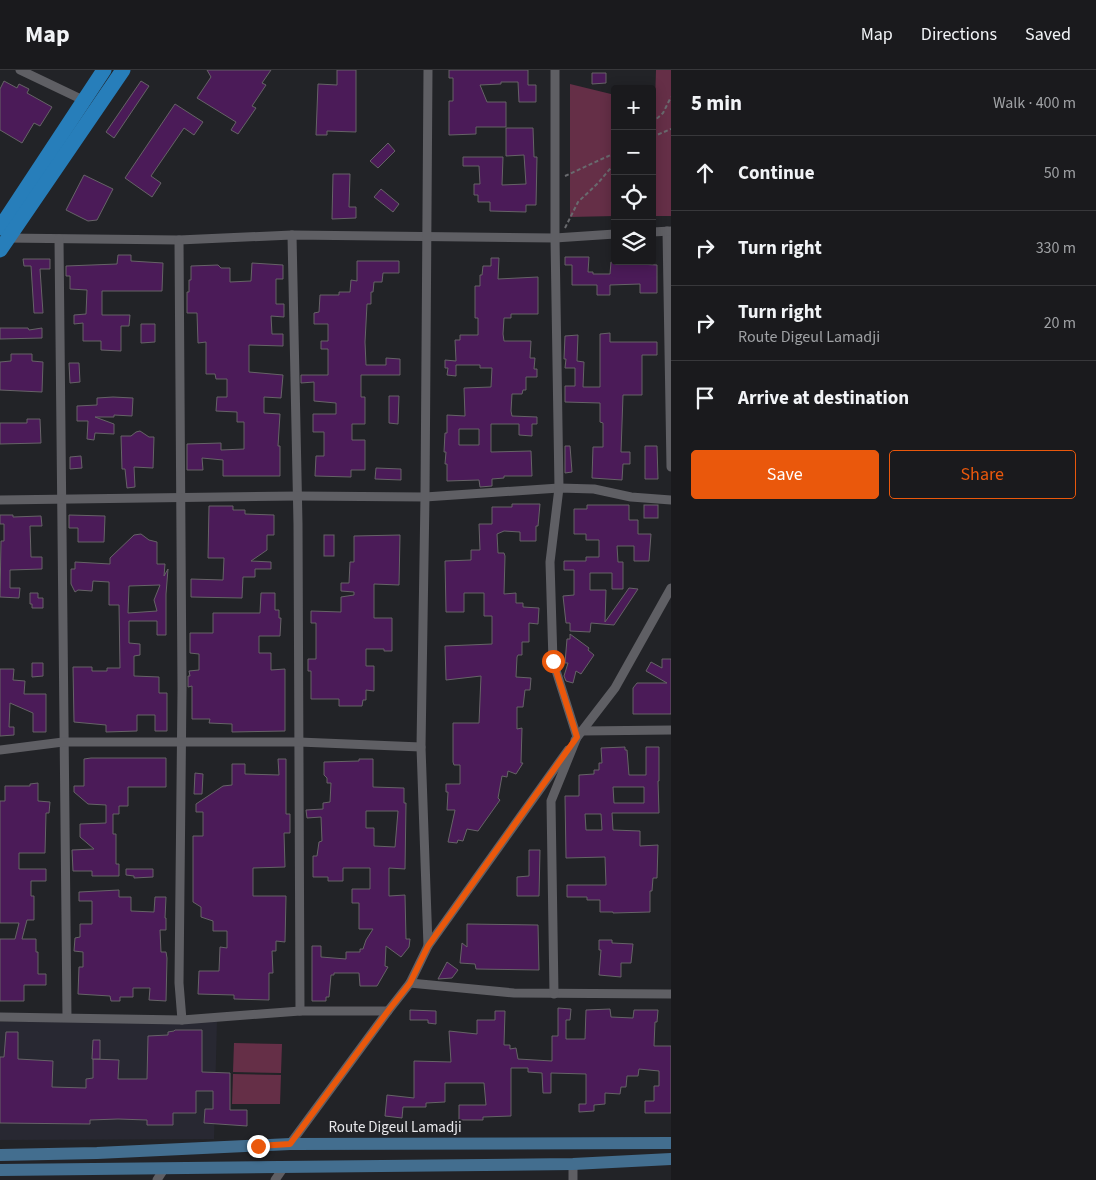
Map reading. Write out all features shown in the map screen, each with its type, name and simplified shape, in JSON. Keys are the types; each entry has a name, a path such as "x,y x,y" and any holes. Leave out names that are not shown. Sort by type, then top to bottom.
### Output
{"main road":[{"path":"2,238 83,100 104,70"},
{"path":"2,238 123,70"},
{"name":"Route Digeul Lamadji","path":"0,1155 97,1153 290,1144 671,1143"},
{"path":"0,1170 15,1175 160,1175 284,1167 573,1164 671,1159"}],"street":[{"path":"20,70 83,100"},
{"path":"428,70 421,747 428,946"},
{"path":"554,994 551,801 580,734 553,661 550,562 559,488 555,70"},
{"path":"656,232 669,231 671,466"},
{"path":"2,238 179,240 292,235 558,237 611,234"},
{"path":"292,235 298,496 300,1011"},
{"path":"59,239 67,1017"},
{"path":"179,240 181,497 179,983 182,1020"},
{"path":"0,500 298,496 425,498 559,488 594,489 631,497 671,500"},
{"path":"290,1144 410,983 428,946 615,688 666,606 671,588"},
{"path":"580,734 671,730"},
{"path":"0,750 63,742 299,742 421,747"},
{"path":"410,983 467,990 554,994 671,994"},
{"path":"0,1017 182,1020 300,1011 388,1011"},
{"path":"573,1164 573,1180"},
{"path":"275,1180 284,1167"}],"path":[{"path":"656,119 663,113 671,97"},
{"path":"656,135 671,129"},
{"path":"555,182 611,154"},
{"path":"558,237 578,202 598,183 611,167"}],"shaded area":[{"path":"656,70 671,70 671,216 656,216"},
{"path":"570,84 611,94 611,216 570,217"},
{"path":"217,1020 214,1139 0,1140 0,1022"},
{"path":"234,1043 282,1044 281,1073 233,1072"},
{"path":"233,1074 281,1075 280,1104 232,1104"}],"building":[{"path":"207,70 271,70 262,83 266,85 252,106 256,108 238,134 231,130 236,122 197,98 211,77"},
{"path":"337,70 356,70 356,132 327,131 327,135 316,135 318,84 337,85"},
{"path":"449,70 528,70 528,85 536,85 536,102 519,102 518,82 480,85 487,102 506,102 506,127 476,127 476,134 449,135 449,101 453,101 453,78 449,78"},
{"path":"592,73 606,73 606,83 592,84"},
{"path":"4,81 17,88 19,84 29,89 27,93 52,107 40,126 34,123 22,143 0,130 0,89"},
{"path":"141,81 149,86 114,138 106,132"},
{"path":"175,104 203,122 194,135 184,128 151,176 161,183 152,197 125,178"},
{"path":"506,128 533,128 534,157 537,157 536,205 526,205 526,212 490,211 490,202 478,202 478,195 474,195 474,184 480,184 479,166 463,166 463,157 503,157 502,185 526,184 524,155 506,156"},
{"path":"388,143 395,151 378,168 370,161"},
{"path":"333,174 350,174 349,207 356,207 356,218 332,219"},
{"path":"84,175 113,189 97,220 88,221 66,210"},
{"path":"381,189 399,204 393,212 374,197"},
{"path":"118,255 131,255 131,261 163,263 162,291 102,291 102,315 130,315 129,326 121,326 121,351 101,350 101,341 83,341 83,323 74,324 74,315 86,314 87,290 70,289 70,276 66,276 66,266 117,264"},
{"path":"565,257 589,257 588,272 593,272 593,274 610,274 611,262 611,265 657,265 657,293 640,293 640,284 610,285 610,295 597,295 597,285 572,285 572,265 565,265"},
{"path":"491,258 499,258 498,279 538,277 538,314 511,314 511,318 504,318 503,334 504,341 531,341 530,358 535,358 534,369 537,369 537,377 526,377 526,390 523,390 522,394 512,394 511,411 512,416 537,417 537,424 532,424 532,436 519,435 519,424 491,424 491,452 531,451 532,476 504,476 504,478 492,479 492,486 480,487 479,480 447,481 446,452 444,452 445,433 447,433 447,415 465,416 464,388 491,387 492,368 480,368 480,365 456,365 456,376 447,375 448,368 445,368 445,360 456,361 455,340 460,340 460,335 478,335 478,318 475,318 475,286 480,286 480,275 482,275 483,266 491,266","holes":["459,429 479,429 479,445 459,445"]},
{"path":"23,259 50,259 50,269 40,269 43,313 34,313 31,266 24,266"},
{"path":"357,261 399,261 399,273 383,273 382,282 374,282 373,292 371,292 371,304 367,304 365,342 366,365 386,365 386,358 400,359 400,375 361,375 361,397 365,397 365,424 352,424 352,440 365,440 365,470 351,470 351,477 315,476 316,456 324,456 324,432 313,432 313,414 336,414 336,403 314,401 314,382 301,383 301,375 328,375 328,349 321,349 321,341 328,341 328,324 314,324 314,313 319,312 320,295 339,295 339,292 350,292 351,280 357,281"},
{"path":"252,263 283,265 283,279 276,279 276,304 284,304 284,317 271,316 272,334 283,334 283,346 249,345 249,372 283,375 281,398 264,397 264,413 280,414 278,446 280,446 280,476 223,476 223,460 202,458 203,470 187,470 187,444 221,443 221,450 244,449 244,422 237,422 237,412 216,411 217,397 227,397 227,379 216,379 215,374 206,374 206,342 198,343 197,313 187,313 187,292 189,292 189,280 191,280 191,266 218,265 221,268 230,268 230,282 251,281"},
{"path":"141,324 155,324 155,342 141,343"},
{"path":"0,328 28,328 29,330 42,328 42,338 0,339"},
{"path":"610,333 610,342 657,342 657,355 642,355 642,395 623,395 621,452 630,452 630,464 623,464 622,480 592,478 593,447 603,447 603,423 600,422 600,403 565,402 565,386 575,386 575,368 565,368 565,336 578,335 577,361 584,362 583,387 600,387 600,334"},
{"path":"11,354 32,354 32,361 43,362 42,392 0,390 0,362 11,361"},
{"path":"69,363 79,363 80,382 70,383"},
{"path":"389,396 399,396 398,424 389,423"},
{"path":"97,398 133,398 132,416 95,417 114,424 114,434 95,433 94,440 87,439 88,421 77,421 77,406 97,405"},
{"path":"27,419 40,419 41,443 0,444 0,423 27,423"},
{"path":"140,431 149,437 154,437 153,468 134,467 135,487 127,488 125,469 122,469 121,436 131,436"},
{"path":"565,446 570,446 572,472 565,473"},
{"path":"645,446 657,446 658,479 645,479"},
{"path":"81,456 82,468 70,469 70,457"},
{"path":"376,468 401,469 401,480 375,479"},
{"path":"512,504 540,504 538,526 536,526 536,541 520,541 520,532 504,531 497,534 498,553 504,553 505,556 504,594 516,593 516,603 523,603 523,607 539,608 538,624 529,623 529,642 522,642 522,655 517,657 516,677 531,678 530,690 525,690 523,707 517,707 517,729 522,728 521,763 523,763 516,774 508,771 507,777 502,776 498,798 500,800 478,831 467,829 463,841 458,840 457,843 448,842 455,810 447,810 448,792 446,792 446,784 460,784 460,765 454,765 453,762 453,723 479,723 481,676 446,680 445,646 492,644 492,616 484,616 484,593 464,593 464,612 446,612 445,561 471,560 471,550 480,550 479,524 492,524 492,507 512,507"},
{"path":"587,505 629,505 629,520 638,520 638,534 651,534 649,561 634,561 634,546 617,546 618,562 623,562 623,589 612,589 612,573 590,573 590,590 606,590 605,622 629,588 638,589 614,625 591,623 590,632 570,631 570,623 566,623 563,596 574,595 574,570 564,570 564,561 586,561 586,557 599,557 599,540 586,540 586,534 574,534 574,509 587,509"},
{"path":"644,505 658,505 658,518 644,518"},
{"path":"209,506 233,506 233,510 245,510 245,514 274,515 274,535 267,535 267,550 251,561 271,562 271,569 255,569 255,577 243,577 242,598 191,597 191,579 223,580 224,558 208,558"},
{"path":"0,515 13,515 13,517 41,516 42,526 30,526 31,557 42,557 42,569 10,570 10,588 20,588 19,598 0,597 1,541 4,541 4,524 0,524"},
{"path":"69,515 105,516 104,542 78,542 78,528 69,528"},
{"path":"141,534 149,540 157,542 157,564 165,564 164,576 168,569 166,635 157,635 157,621 129,621 129,643 140,644 140,655 134,656 134,676 159,677 159,693 167,693 167,731 155,731 155,715 137,715 137,731 106,732 106,725 74,722 73,667 92,667 92,671 107,671 107,668 120,668 119,605 109,605 109,582 93,581 92,591 78,590 75,592 71,584 71,569 75,569 75,562 110,564 110,558 134,535","holes":["160,585 154,600 157,611 128,613 129,586"]},
{"path":"324,535 334,535 334,556 324,556"},
{"path":"400,535 399,585 374,584 374,618 392,618 392,651 366,649 366,666 374,666 374,691 366,690 366,700 363,700 362,706 339,706 339,699 311,699 311,671 308,671 308,659 316,659 316,623 311,623 311,611 341,612 341,597 354,595 354,592 341,591 341,583 349,583 350,562 354,562 354,536"},
{"path":"30,593 38,593 38,598 43,598 43,608 32,608"},
{"path":"261,593 275,593 275,610 279,610 279,618 281,618 280,636 259,636 259,653 271,653 271,670 285,669 285,731 232,732 232,724 209,723 210,719 192,719 192,686 188,687 188,676 190,676 189,671 199,670 199,654 190,653 190,633 213,633 213,613 260,613"},
{"path":"570,634 589,648 588,650 594,655 581,674 576,671 573,683 566,681 564,676 568,663 565,663 567,639 570,639"},
{"path":"662,659 671,659 671,714 633,714 633,688 637,683 667,683 646,671 651,662 662,668"},
{"path":"32,663 43,663 43,676 32,677"},
{"path":"0,669 14,669 13,680 25,681 24,694 46,694 46,732 33,732 33,713 10,703 9,727 14,727 14,735 0,736"},
{"path":"625,747 625,750 627,750 629,775 646,775 646,747 659,747 659,813 612,813 613,830 640,831 640,846 658,845 657,878 653,878 652,891 650,891 650,912 600,912 600,900 587,900 587,897 567,897 567,885 606,885 605,857 566,858 565,796 579,796 579,775 594,774 594,770 599,770 599,763 602,763 601,748","holes":["613,787 644,787 644,803 614,803","585,814 601,814 602,830 586,830"]},
{"path":"166,758 166,787 128,787 128,806 119,806 119,814 113,814 113,834 116,834 116,864 119,864 119,876 92,876 92,871 73,871 72,850 94,849 80,837 80,824 106,823 106,805 88,804 74,792 74,786 84,786 84,759"},
{"path":"278,759 286,759 286,814 290,814 290,833 284,833 285,867 253,868 253,896 286,896 285,942 276,941 276,951 272,951 273,973 269,973 269,1000 234,999 234,995 198,994 199,971 219,971 220,947 227,948 227,931 213,931 213,921 201,917 201,907 193,902 193,836 203,836 203,812 196,812 196,804 223,786 232,785 232,764 245,764 245,774 279,775"},
{"path":"359,759 373,759 373,787 404,788 404,803 406,803 405,869 389,868 389,896 405,895 406,939 410,939 409,947 401,957 386,946 385,966 388,967 377,986 360,986 359,973 334,973 334,975 331,975 329,997 326,997 326,1001 312,1001 312,946 321,946 321,957 346,959 346,952 360,952 360,949 363,949 373,929 359,929 359,903 352,903 352,889 370,889 370,868 343,868 343,881 328,881 328,877 313,877 313,856 317,856 319,842 322,841 321,817 307,818 306,810 323,809 323,803 330,802 331,783 327,783 327,778 324,775 324,762 359,761","holes":["366,811 398,811 395,847 374,846 374,828 366,828"]},
{"path":"195,773 203,774 202,794 194,794"},
{"path":"38,783 38,801 50,802 49,813 46,813 45,853 19,853 19,869 46,869 46,881 31,881 31,896 34,896 34,920 27,920 22,939 36,939 38,974 46,974 46,985 24,985 24,1001 0,1001 0,939 15,939 19,923 0,923 0,801 5,801 5,786 30,786 30,784"},
{"path":"529,850 540,850 539,896 517,896 517,877 529,876"},
{"path":"126,869 153,869 153,877 134,878 134,876 126,875"},
{"path":"119,890 119,897 131,897 131,911 154,912 155,897 166,897 166,930 160,930 161,952 166,952 167,958 166,1001 149,1000 150,988 133,988 133,997 120,997 120,1001 111,1001 110,996 78,994 79,967 83,967 83,952 74,951 75,938 80,937 80,924 92,924 92,901 79,901 79,892"},
{"path":"467,924 538,925 539,970 476,969 475,964 460,963 462,943 467,947"},
{"path":"599,940 612,940 612,943 633,944 631,963 621,963 621,977 599,975 601,950 599,950"},
{"path":"447,962 458,970 452,978 438,979"},
{"path":"558,1008 571,1009 570,1020 566,1020 566,1039 585,1039 586,1010 610,1009 611,1017 633,1018 634,1010 658,1010 657,1022 655,1022 654,1046 671,1046 671,1113 645,1113 645,1101 654,1101 654,1086 659,1086 659,1071 639,1069 638,1076 627,1076 626,1087 621,1087 620,1094 605,1093 605,1104 594,1105 594,1111 579,1112 579,1104 586,1104 586,1074 551,1073 551,1093 543,1093 542,1073 528,1072 528,1068 511,1068 511,1116 483,1117 483,1120 459,1120 459,1105 486,1105 484,1083 445,1083 445,1102 426,1103 426,1107 403,1107 402,1118 385,1116 387,1095 414,1098 414,1061 451,1062 449,1031 477,1034 477,1020 495,1020 495,1011 505,1011 504,1045 510,1045 510,1049 516,1048 518,1059 552,1061 552,1036 558,1036"},
{"path":"410,1010 436,1011 436,1024 428,1023 428,1020 410,1020"},
{"path":"175,1030 202,1030 202,1072 230,1073 230,1110 247,1110 247,1126 204,1123 205,1109 213,1109 213,1091 196,1091 196,1113 173,1113 173,1125 147,1125 147,1120 118,1119 90,1120 90,1124 0,1123 0,1057 4,1057 6,1032 18,1032 18,1059 53,1061 52,1087 86,1088 86,1079 93,1078 93,1059 119,1060 118,1079 147,1079 148,1036 168,1035 168,1032"},
{"path":"93,1040 100,1040 100,1059 92,1059"}],"route":[{"path":"258,1146 290,1144 410,983 428,946 577,737 553,661"}]}
